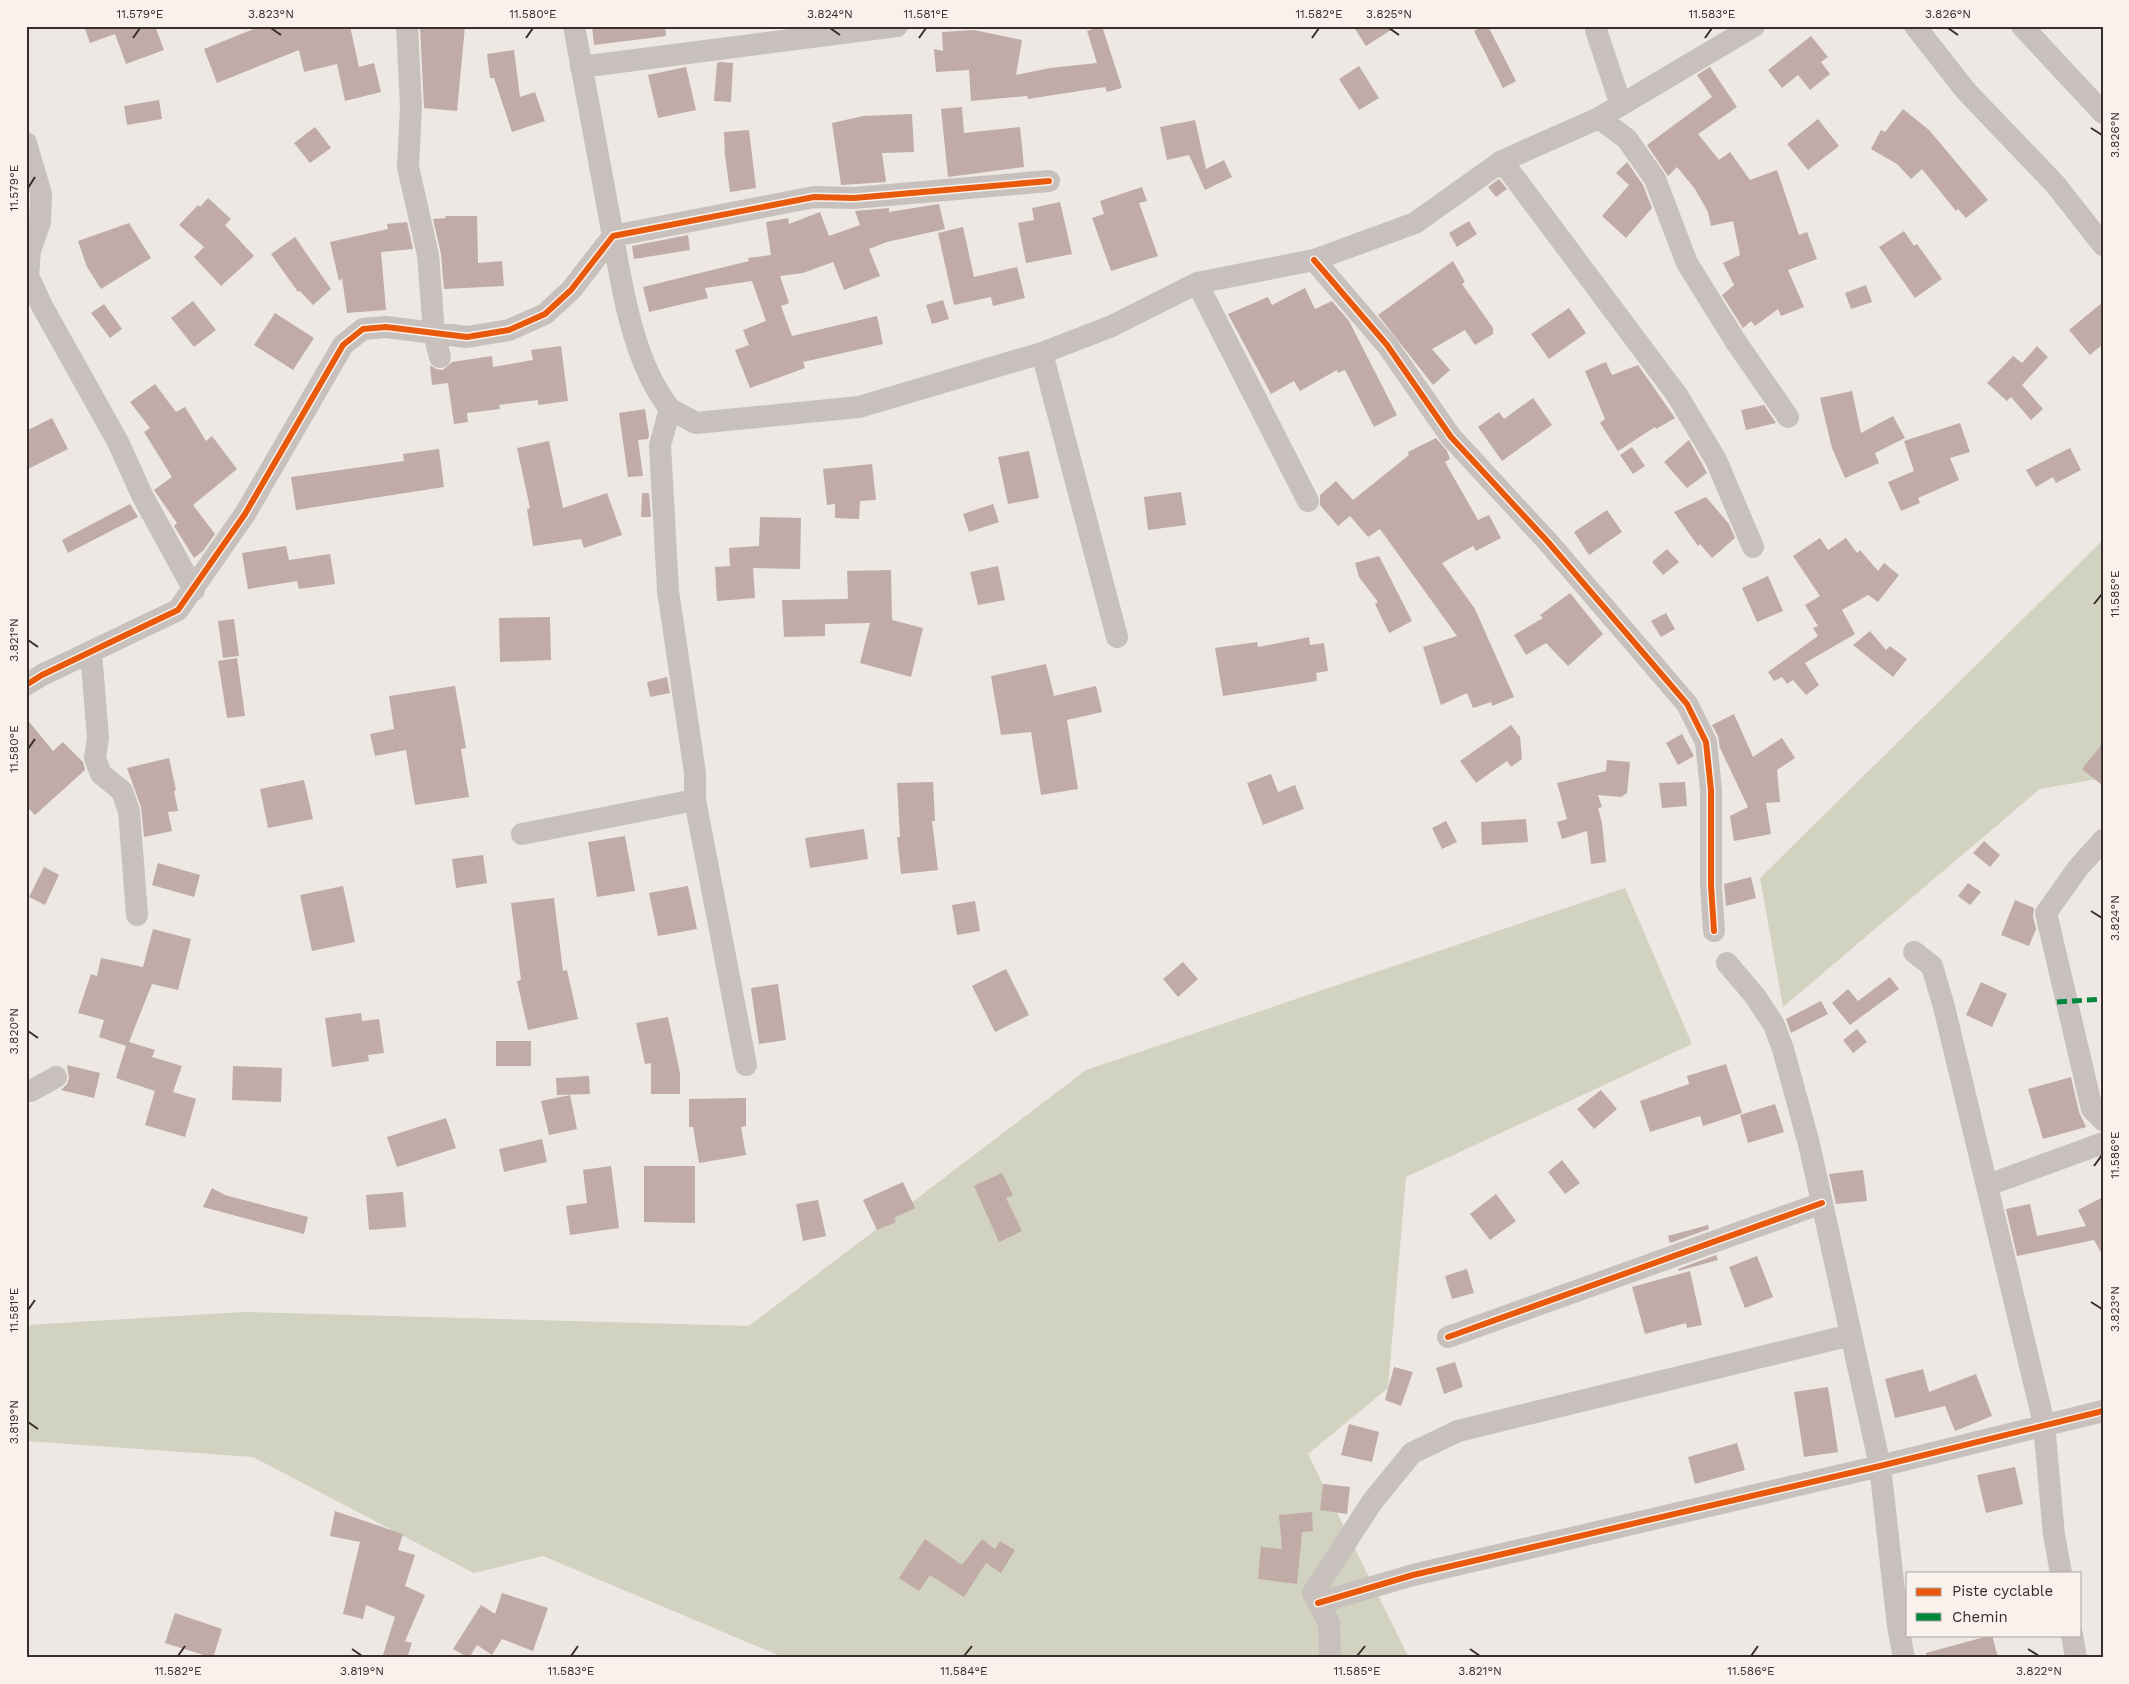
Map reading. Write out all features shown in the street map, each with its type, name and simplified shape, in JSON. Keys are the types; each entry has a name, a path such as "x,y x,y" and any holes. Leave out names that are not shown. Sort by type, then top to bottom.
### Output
{"street":[{"path":"407,26 411,107 408,167 428,255 434,333 440,357"},
{"path":"574,26 613,236 627,303 642,357 658,395 670,409 696,423 859,407 1042,353 1112,326 1197,283 1314,260 1415,223 1502,161 1599,118 1754,26"},
{"path":"581,67 897,26"},
{"path":"1597,26 1596,30 1621,105"},
{"path":"1915,26 1966,91 2055,184 2103,245"},
{"path":"2022,26 2103,113"},
{"path":"1599,118 1627,140 1655,179 1687,263 1736,342 1788,418"},
{"path":"26,143 41,194 40,222 30,251 27,276 118,442 142,495 194,590"},
{"path":"1502,161 1677,394 1716,460 1752,547"},
{"path":"26,685 178,610 194,590 245,514 343,345 363,329 386,326 467,338 508,330 545,314 571,290 613,236 814,197 854,198 1049,181"},
{"path":"1314,260 1387,345 1451,437 1548,542 1687,704 1706,742 1711,790 1711,885 1714,931"},
{"path":"1197,283 1308,501"},
{"path":"1042,353 1117,637"},
{"path":"670,409 660,445 668,591 695,773 695,800 746,1064"},
{"path":"91,652 98,738 95,758 101,774 122,791 129,812 137,915"},
{"path":"522,834 695,800"},
{"path":"2103,840 2078,868 2046,913 2092,1109 2103,1120"},
{"path":"1914,952 1932,966 1988,1185 2044,1424 2054,1535 2061,1572"},
{"path":"1727,964 1755,996 1774,1025 1783,1049 1809,1144 1880,1466 1898,1626 1904,1658"},
{"path":"26,1091 31,1091 56,1076"},
{"path":"1988,1185 2103,1144"},
{"path":"1448,1337 1822,1203"},
{"path":"1330,1658 1329,1623 1313,1593 1372,1502 1412,1453 1458,1431 1851,1335"},
{"path":"1318,1603 1413,1575 1880,1466 2044,1424 2103,1411"},
{"path":"2072,1636 2076,1658"}],"green space":[{"path":"2103,540 2103,778 2040,789 1783,1007 1760,878"},
{"path":"1625,888 1692,1044 1406,1177 1388,1388 1308,1454 1409,1658 785,1658 543,1556 474,1573 253,1457 26,1441 26,1325 244,1312 749,1326 1086,1070"}],"building":[{"path":"84,26 155,26 164,50 126,64 115,34 90,43"},
{"path":"261,26 350,26 359,67 374,63 381,92 345,101 337,64 304,72 299,50 217,83 204,49"},
{"path":"420,26 465,26 457,111 424,108"},
{"path":"592,26 665,26 666,36 594,45"},
{"path":"1102,26 1122,88 1107,92 1105,87 1028,99 1027,96 971,101 969,70 936,72 934,49 943,51 942,32 974,30 1022,40 1016,75 1050,68 1097,63 1087,31"},
{"path":"1353,26 1397,26 1366,46"},
{"path":"1482,26 1488,26 1516,81 1503,88 1474,31"},
{"path":"1811,36 1828,57 1821,62 1830,74 1810,90 1798,75 1782,88 1768,70"},
{"path":"514,50 520,97 535,92 545,121 512,132 494,78 490,78 487,54"},
{"path":"717,63 733,63 731,102 714,101"},
{"path":"1359,66 1379,98 1359,110 1339,79"},
{"path":"686,67 696,110 658,118 648,75"},
{"path":"1710,67 1737,107 1698,134 1719,160 1730,152 1750,180 1777,170 1799,235 1807,232 1817,259 1788,270 1804,307 1781,316 1778,309 1755,326 1751,321 1743,328 1722,295 1734,285 1723,263 1740,255 1733,221 1711,226 1708,212 1695,189 1677,167 1668,176 1647,145 1712,97 1697,75"},
{"path":"159,100 162,119 127,125 124,106"},
{"path":"962,107 964,133 1020,127 1024,167 948,177 941,109"},
{"path":"1903,109 1929,130 1988,200 1966,218 1958,209 1956,211 1922,169 1911,179 1897,164 1871,149 1881,130 1885,132"},
{"path":"912,114 914,152 882,153 886,182 841,185 832,123 863,116"},
{"path":"1818,119 1839,146 1808,170 1787,144"},
{"path":"1195,120 1206,169 1224,160 1232,177 1205,190 1189,155 1167,160 1160,127"},
{"path":"315,127 331,148 310,163 294,143"},
{"path":"749,130 756,188 730,192 724,132"},
{"path":"1627,162 1643,185 1652,208 1626,238 1602,216 1629,185 1616,173"},
{"path":"1499,179 1507,189 1496,197 1488,187"},
{"path":"1142,187 1147,201 1139,203 1158,256 1111,271 1092,218 1104,214 1100,201"},
{"path":"208,198 231,219 225,225 254,256 221,286 194,257 204,247 179,225 198,205 200,207"},
{"path":"1060,202 1072,254 1026,263 1018,223 1034,220 1032,208"},
{"path":"939,204 945,229 887,242 869,249 880,276 844,290 833,262 803,273 780,276 789,303 781,306 792,336 877,316 883,344 803,362 805,368 750,388 735,350 749,345 743,330 766,321 752,281 705,288 708,298 649,312 643,287 749,261 748,258 771,255 766,222 788,218 789,224 820,212 829,236 860,225 855,211 889,208 889,212"},
{"path":"445,216 477,216 478,263 502,261 504,286 444,289 441,254 433,219 446,218"},
{"path":"1469,221 1477,234 1457,247 1449,233"},
{"path":"407,222 413,249 381,252 386,310 347,313 342,278 339,281 330,242 388,229 387,224"},
{"path":"129,223 151,258 101,289 87,267 78,241"},
{"path":"963,227 974,277 1017,267 1025,298 993,306 991,297 954,305 938,233"},
{"path":"1904,231 1914,246 1917,244 1942,279 1915,298 1879,247"},
{"path":"688,235 690,250 634,259 632,246"},
{"path":"295,237 331,289 313,305 300,291 298,292 271,254"},
{"path":"1453,261 1465,282 1462,284 1493,328 1493,334 1475,345 1465,330 1432,349 1450,370 1433,385 1378,315"},
{"path":"1866,285 1872,302 1851,309 1845,293"},
{"path":"1305,288 1315,309 1332,301 1349,321 1397,415 1374,427 1345,370 1338,373 1337,370 1300,391 1294,381 1271,394 1228,314 1268,297 1272,305"},
{"path":"943,300 949,319 932,324 926,305"},
{"path":"193,301 216,330 194,347 171,318"},
{"path":"2103,302 2103,344 2090,355 2069,330"},
{"path":"104,304 122,329 110,338 91,313"},
{"path":"1569,308 1586,333 1549,359 1531,334"},
{"path":"275,313 314,338 293,370 254,345"},
{"path":"561,346 568,401 538,405 538,400 499,405 500,409 467,413 468,422 454,424 448,383 432,385 430,365 436,369 443,370 452,362 492,356 493,367 533,360 531,350"},
{"path":"2037,346 2048,357 2022,385 2043,409 2031,420 2011,397 2007,401 1987,383 2013,356 2022,363"},
{"path":"1606,362 1612,375 1638,365 1675,418 1656,429 1655,427 1618,451 1600,423 1605,419 1585,371"},
{"path":"155,384 176,412 185,407 206,441 212,436 237,469 193,505 215,534 203,551 194,558 174,526 177,523 154,490 172,477 144,432 150,428 130,402"},
{"path":"1852,391 1861,433 1893,416 1905,438 1875,453 1879,463 1845,478 1832,448 1820,398"},
{"path":"1533,398 1552,425 1502,461 1478,427 1499,412 1504,419"},
{"path":"1764,405 1776,423 1746,430 1741,410"},
{"path":"645,409 649,435 648,439 638,440 643,476 628,477 619,413"},
{"path":"52,418 68,449 26,470 26,431"},
{"path":"1960,423 1970,452 1950,458 1959,480 1918,498 1920,503 1901,511 1888,482 1914,471 1904,441"},
{"path":"1436,438 1447,451 1450,459 1445,462 1478,520 1489,515 1501,538 1476,551 1473,546 1442,563 1475,609 1514,697 1492,706 1491,702 1473,708 1467,693 1441,705 1423,647 1457,636 1380,529 1368,537 1350,516 1338,526 1320,505 1320,495 1336,481 1353,500 1409,455 1408,452"},
{"path":"1689,440 1707,473 1687,488 1664,462"},
{"path":"549,441 563,508 607,493 622,535 584,548 581,539 533,546 527,509 530,508 517,448"},
{"path":"1632,447 1645,466 1633,474 1620,455"},
{"path":"2070,448 2081,470 2056,483 2053,477 2036,487 2026,470"},
{"path":"439,449 444,487 296,510 291,477 404,461 403,454"},
{"path":"1029,451 1039,498 1008,504 998,457"},
{"path":"872,464 876,500 860,501 859,519 835,518 835,504 827,505 823,469"},
{"path":"1181,492 1186,525 1148,530 1144,497"},
{"path":"642,493 649,493 651,517 641,517"},
{"path":"1706,497 1729,524 1735,538 1712,558 1700,544 1698,546 1674,512"},
{"path":"130,504 138,517 68,553 62,540"},
{"path":"993,504 999,522 969,532 963,514"},
{"path":"1607,510 1622,532 1589,555 1574,532"},
{"path":"760,517 801,518 800,569 753,568 755,598 717,601 715,567 730,566 729,548 759,546"},
{"path":"1820,538 1828,550 1846,538 1857,553 1860,550 1878,571 1884,563 1899,575 1878,602 1868,595 1842,610 1855,634 1805,663 1819,685 1806,695 1793,680 1787,684 1782,677 1774,681 1768,672 1818,636 1813,628 1818,626 1805,605 1820,596 1793,556"},
{"path":"286,546 289,560 330,554 335,584 299,589 297,581 248,589 242,553"},
{"path":"1667,549 1679,562 1663,575 1652,562"},
{"path":"1379,556 1412,621 1389,633 1375,604 1378,602 1359,577 1355,563"},
{"path":"998,566 1005,600 978,605 970,572"},
{"path":"891,570 892,620 923,628 911,677 860,663 870,623 825,624 825,636 784,637 782,600 848,599 847,571"},
{"path":"1768,576 1783,611 1757,622 1742,588"},
{"path":"1570,593 1603,634 1568,666 1546,643 1526,655 1514,635 1543,618 1540,615"},
{"path":"1666,613 1675,629 1661,637 1651,621"},
{"path":"550,617 551,660 500,662 499,618"},
{"path":"234,619 239,656 223,658 218,621"},
{"path":"1870,631 1886,650 1890,646 1907,659 1893,677 1853,645"},
{"path":"1309,637 1310,645 1324,643 1328,671 1316,673 1317,681 1223,696 1215,648 1257,642 1258,647"},
{"path":"237,658 245,716 227,718 218,661"},
{"path":"1046,664 1054,696 1096,686 1102,712 1067,720 1078,789 1041,795 1031,732 1001,735 991,676"},
{"path":"667,677 670,693 650,697 647,682"},
{"path":"455,686 466,748 461,749 469,797 415,805 406,750 375,756 370,734 394,729 389,696"},
{"path":"1734,714 1753,757 1782,738 1795,758 1777,770 1780,802 1766,803 1771,834 1734,841 1730,816 1748,807 1720,748 1718,736 1712,725"},
{"path":"26,718 53,751 63,742 83,762 85,770 35,815 26,806"},
{"path":"1511,725 1520,737 1522,759 1511,767 1507,761 1476,783 1460,761"},
{"path":"1682,734 1694,756 1678,765 1666,743"},
{"path":"2103,743 2103,786 2082,769"},
{"path":"169,758 176,790 174,791 178,811 168,812 172,831 144,837 141,807 127,768"},
{"path":"1607,760 1630,762 1627,793 1621,797 1598,795 1602,807 1598,808 1602,823 1606,862 1591,864 1587,831 1562,839 1557,822 1567,819 1557,783 1606,771"},
{"path":"1271,774 1278,792 1295,785 1304,809 1263,825 1247,783"},
{"path":"304,780 313,819 268,828 260,789"},
{"path":"933,782 935,821 932,821 938,870 901,874 897,837 900,837 897,783"},
{"path":"1685,782 1687,806 1662,808 1659,783"},
{"path":"1526,819 1528,842 1482,845 1481,822"},
{"path":"1446,821 1457,842 1442,849 1432,828"},
{"path":"864,829 868,859 810,868 805,838"},
{"path":"625,836 635,891 597,897 588,842"},
{"path":"1984,841 2000,855 1990,867 1973,853"},
{"path":"483,855 487,883 456,888 452,859"},
{"path":"158,863 200,875 194,897 152,885"},
{"path":"44,867 59,875 45,905 29,897"},
{"path":"1751,877 1756,898 1726,906 1724,884"},
{"path":"1968,883 1981,892 1970,905 1958,896"},
{"path":"343,886 355,942 312,951 300,895"},
{"path":"688,886 697,929 658,936 649,893"},
{"path":"554,898 563,971 567,970 578,1019 528,1030 517,981 521,980 511,903"},
{"path":"2015,900 2034,908 2033,916 2036,929 2029,946 2001,935"},
{"path":"975,901 980,931 957,935 952,905"},
{"path":"153,929 191,939 178,990 152,984 129,1042 155,1050 152,1057 182,1066 173,1092 196,1099 185,1137 145,1125 155,1091 116,1078 126,1046 99,1037 104,1020 78,1013 91,974 97,976 101,958 143,967"},
{"path":"1183,962 1198,979 1178,997 1163,979"},
{"path":"1006,969 1029,1015 995,1032 972,986"},
{"path":"1890,977 1899,989 1850,1025 1832,1003 1848,989 1858,1001"},
{"path":"1981,982 2007,994 1992,1027 1966,1015"},
{"path":"778,984 786,1040 759,1044 751,988"},
{"path":"1821,1001 1828,1014 1791,1033 1786,1019"},
{"path":"361,1013 362,1021 379,1019 384,1053 368,1055 369,1061 332,1067 325,1018"},
{"path":"668,1017 680,1073 680,1094 651,1094 651,1063 645,1064 636,1023"},
{"path":"1857,1029 1867,1042 1853,1053 1843,1040"},
{"path":"496,1041 531,1041 531,1066 496,1066"},
{"path":"1726,1064 1742,1113 1703,1126 1700,1116 1650,1132 1640,1101 1689,1084 1687,1076"},
{"path":"67,1065 100,1073 94,1098 61,1090 67,1084 69,1078"},
{"path":"233,1066 282,1068 281,1102 232,1100"},
{"path":"589,1076 590,1094 557,1095 556,1078"},
{"path":"2071,1077 2079,1112 2086,1127 2043,1139 2028,1089"},
{"path":"1601,1090 1617,1109 1594,1129 1577,1109"},
{"path":"570,1095 577,1129 549,1135 541,1101"},
{"path":"746,1098 746,1126 741,1127 746,1155 699,1163 693,1127 689,1127 689,1099"},
{"path":"1775,1104 1784,1132 1748,1143 1740,1115"},
{"path":"446,1118 456,1148 397,1167 387,1137"},
{"path":"542,1139 547,1162 504,1172 499,1149"},
{"path":"1562,1160 1580,1183 1565,1194 1548,1172"},
{"path":"611,1166 619,1228 570,1235 566,1206 587,1203 583,1170"},
{"path":"644,1166 695,1166 695,1223 644,1222"},
{"path":"1863,1170 1867,1201 1836,1204 1829,1174"},
{"path":"1002,1173 1013,1195 1006,1198 1022,1231 999,1242 974,1186"},
{"path":"903,1182 915,1208 894,1218 896,1222 877,1230 863,1200"},
{"path":"212,1188 225,1195 308,1217 304,1234 203,1207"},
{"path":"403,1192 406,1227 369,1230 366,1195"},
{"path":"1496,1194 1516,1221 1490,1240 1470,1214"},
{"path":"2103,1197 2103,1256 2094,1240 2017,1256 2006,1209 2030,1204 2037,1236 2086,1226 2078,1210"},
{"path":"818,1200 826,1236 803,1241 796,1204"},
{"path":"1708,1225 1709,1229 1670,1243 1668,1236"},
{"path":"1716,1255 1718,1260 1678,1271 1678,1269"},
{"path":"1757,1256 1773,1297 1745,1308 1729,1267"},
{"path":"1467,1269 1474,1293 1452,1299 1445,1276"},
{"path":"1690,1271 1702,1325 1687,1328 1686,1323 1645,1334 1632,1287"},
{"path":"1455,1362 1463,1387 1444,1394 1436,1368"},
{"path":"1394,1367 1413,1372 1401,1406 1385,1400"},
{"path":"1923,1369 1929,1392 1976,1374 1992,1416 1955,1431 1945,1406 1895,1418 1885,1379"},
{"path":"1828,1387 1838,1452 1804,1457 1794,1392"},
{"path":"1349,1424 1379,1432 1372,1462 1341,1455"},
{"path":"1737,1443 1745,1470 1695,1484 1688,1457"},
{"path":"2015,1467 2023,1504 1986,1513 1977,1475"},
{"path":"1323,1484 1350,1487 1347,1514 1320,1510"},
{"path":"335,1511 403,1534 398,1550 415,1555 405,1586 425,1595 405,1641 412,1643 407,1658 382,1658 395,1617 366,1605 363,1619 343,1614 360,1542 330,1536"},
{"path":"1312,1512 1313,1531 1302,1532 1297,1584 1258,1579 1261,1547 1282,1549 1279,1515"},
{"path":"925,1539 962,1565 982,1539 995,1549 1000,1541 1015,1550 1001,1573 986,1563 964,1597 930,1575 919,1591 899,1578"},
{"path":"502,1593 548,1608 533,1651 502,1639 492,1655 477,1645 469,1658 453,1649 481,1605 495,1614"},
{"path":"175,1613 222,1629 213,1658 165,1643"},
{"path":"1992,1636 1998,1658 1926,1658 1926,1653"}],"marked path":[{"path":"2057,1002 2103,999"}],"cycle path":[{"path":"26,685 42,675 178,610 245,514 343,345 363,329 386,327 467,337 509,330 545,314 571,290 613,236 814,197 854,198 1049,181"},
{"path":"1314,260 1387,345 1451,437 1548,542 1687,704 1706,742 1711,790 1711,885 1714,931"},
{"path":"1448,1337 1822,1203"},
{"path":"1318,1603 1413,1575 1880,1466 2103,1411"}]}
